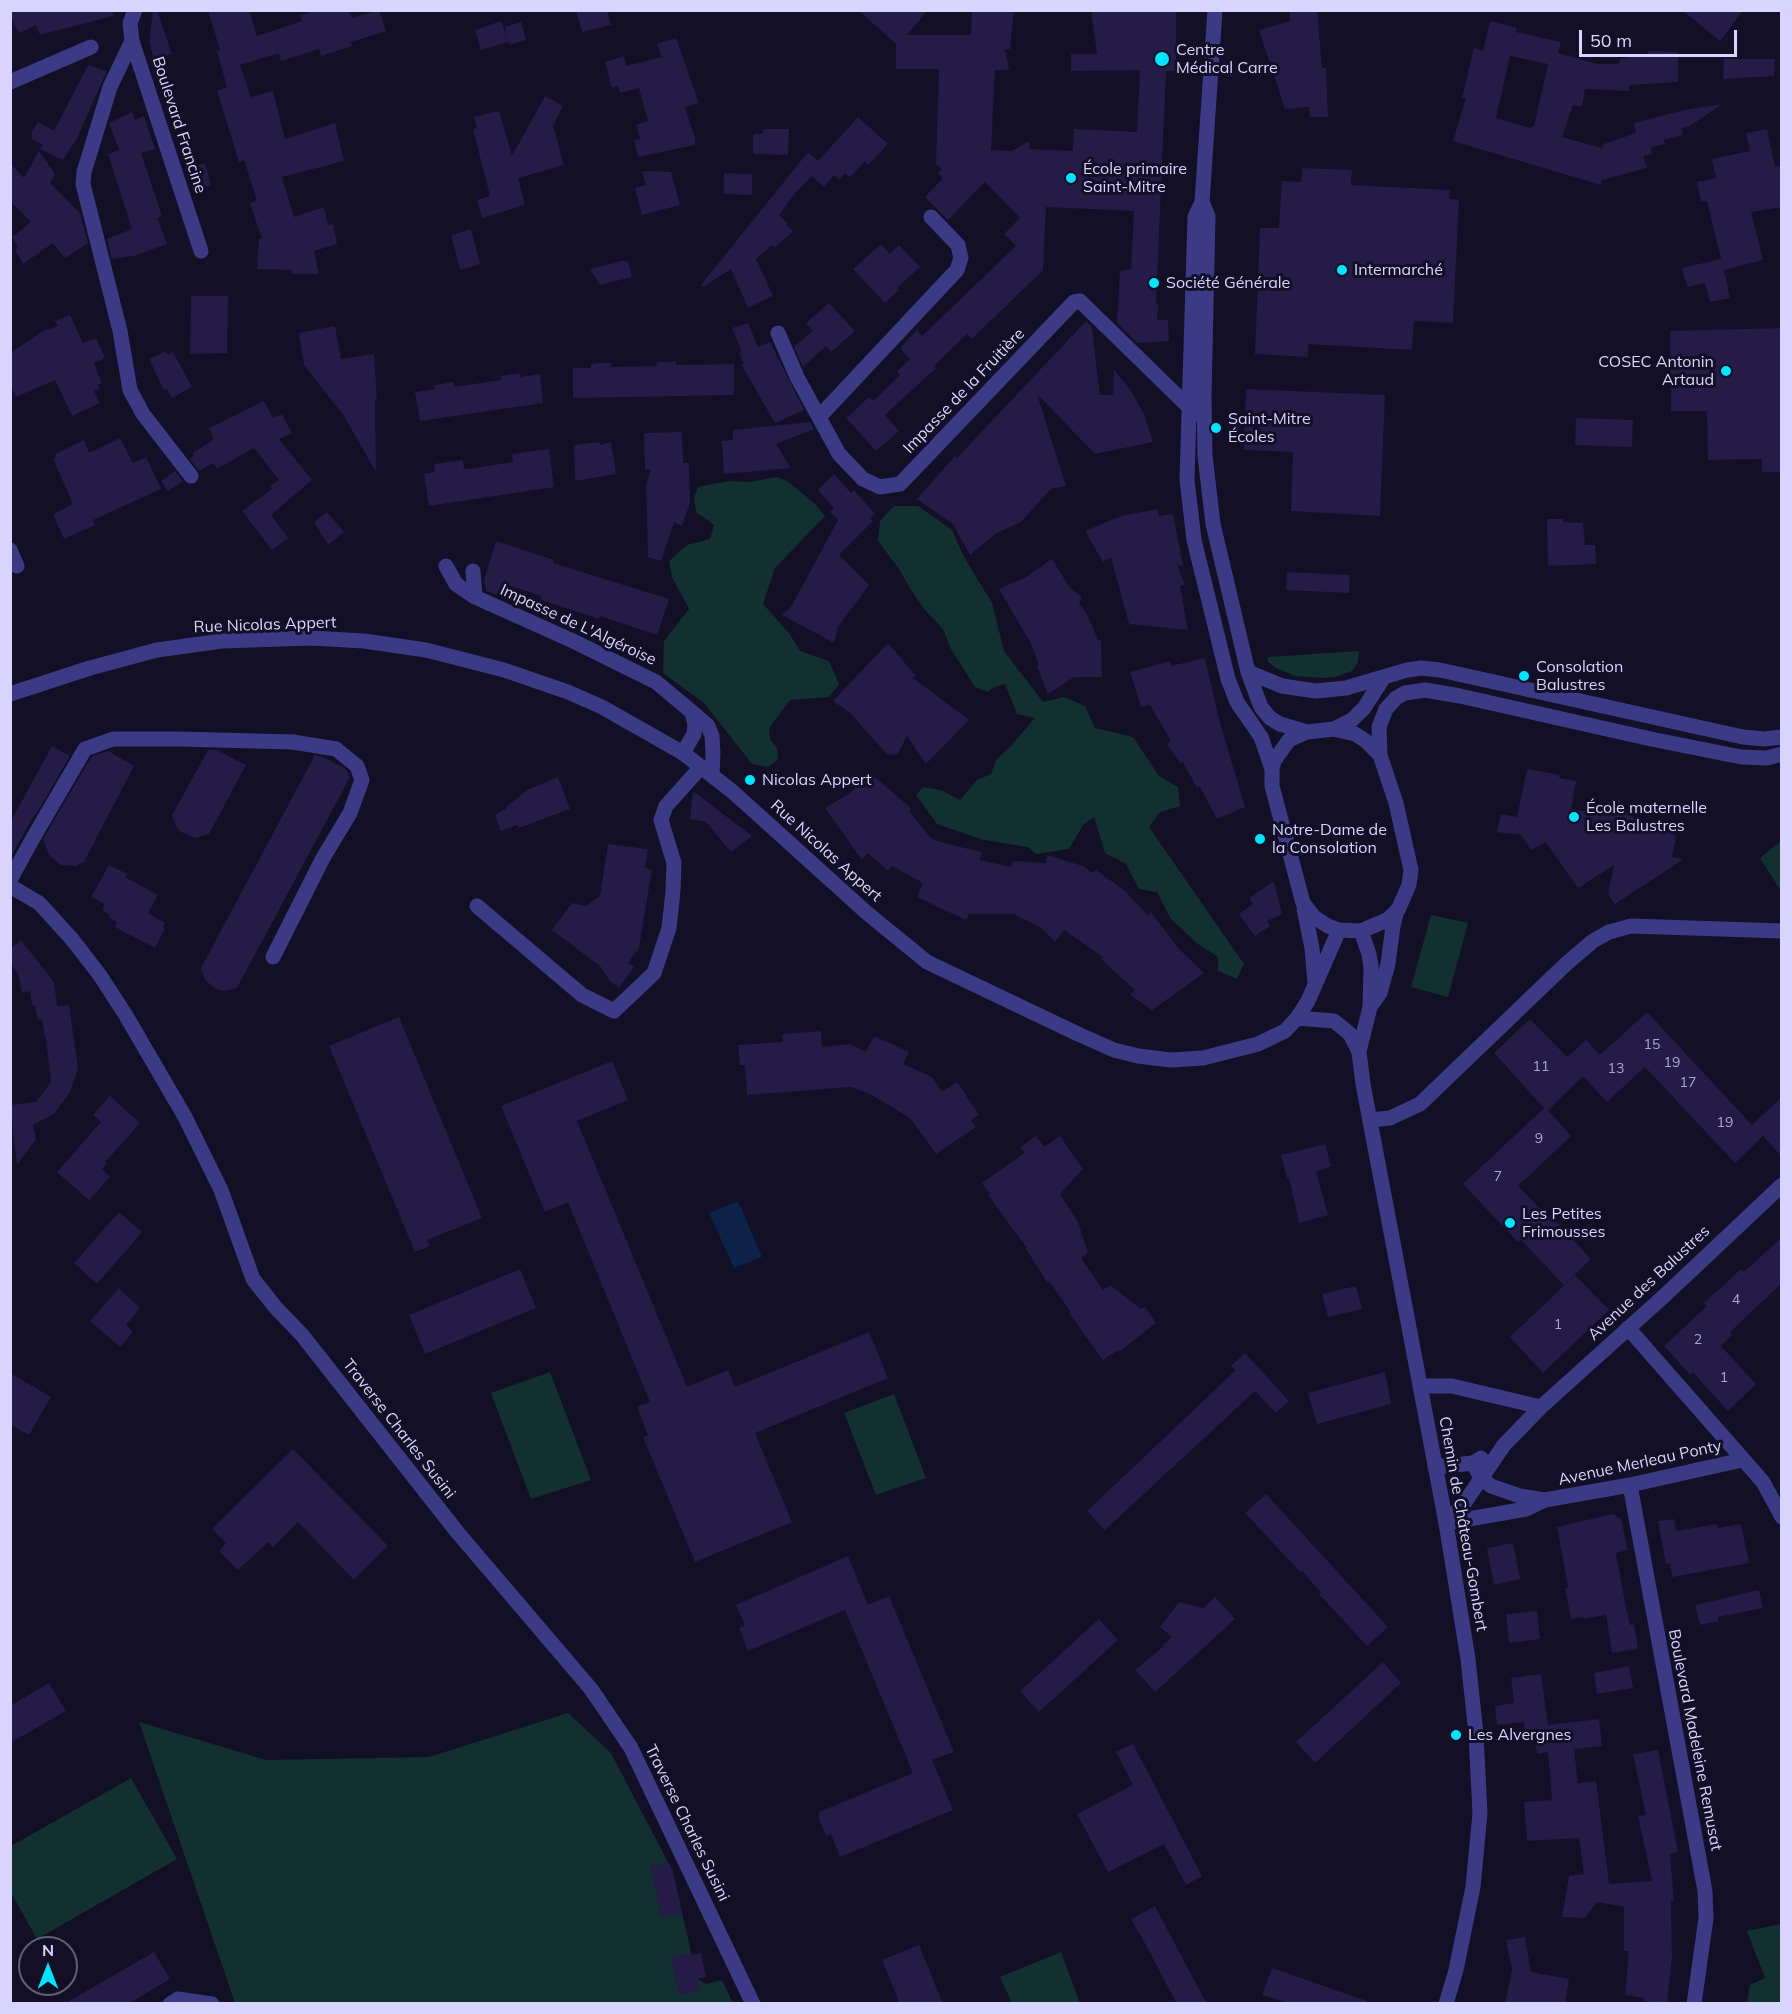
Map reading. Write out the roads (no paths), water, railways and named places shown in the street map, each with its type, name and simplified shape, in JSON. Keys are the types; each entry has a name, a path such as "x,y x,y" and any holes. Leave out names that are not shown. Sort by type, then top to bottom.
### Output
{"street":[{"name":"Boulevard Francine","path":"135,10 130,23 132,41 201,251"},
{"path":"1215,10 1202,202 1195,217 1187,480 1194,540 1228,679 1237,702 1261,737 1272,769 1274,798 1303,903 1312,948 1315,988"},
{"path":"132,41 110,87 84,172 83,184 120,331 130,390 143,414 190,476"},
{"path":"10,82 90,47"},
{"path":"1202,202 1208,216 1205,456 1213,524 1248,672 1261,707 1270,718 1280,724 1307,732"},
{"path":"819,417 957,270 961,258 958,245 931,217"},
{"name":"Impasse de la Fruitière","path":"778,333 797,376 839,454 862,479 880,487 900,484 1074,302 1080,301 1205,422"},
{"path":"10,550 17,566"},
{"name":"Impasse de L'Algéroise","path":"446,566 456,584 475,597 573,640 656,682 708,726 712,736 706,771"},
{"name":"Impasse de L'Algéroise","path":"473,571 475,597"},
{"name":"Rue Nicolas Appert","path":"10,694 90,668 157,650 222,641 310,638 364,641 426,650 515,674 568,692 683,753 733,792 876,921 927,962 1114,1050 1138,1056 1171,1060 1203,1058 1258,1044 1285,1031 1298,1018 1315,988 1340,930"},
{"path":"1248,672 1282,686 1316,691 1346,688 1414,669 1440,670 1743,737 1764,739 1782,737"},
{"path":"1334,729 1352,720 1364,708 1384,677"},
{"path":"1303,903 1314,918 1340,930 1361,931 1387,920 1398,910 1409,885 1411,870 1396,803 1380,755 1379,727 1386,709 1396,698 1405,693 1425,690 1460,696 1742,757 1767,758 1782,754"},
{"path":"683,753 694,735 695,725 692,712"},
{"path":"1272,769 1277,756 1289,740 1307,732 1334,729 1355,734 1380,755"},
{"path":"10,880 85,748 113,739 179,739 293,742 336,749 357,766 362,780 350,813 323,858 273,957"},
{"path":"477,906 582,995 614,1011 654,973 669,928 674,863 661,820 666,806 706,771"},
{"name":"Traverse Charles Susini","path":"10,886 39,903 99,974 125,1014 185,1117 221,1190 253,1279 302,1335 458,1533 591,1689 631,1748 753,2004"},
{"name":"Chemin de Château-Gombert","path":"1370,1007 1380,993 1398,910"},
{"path":"1370,1120 1390,1118 1420,1104 1567,963 1593,941 1609,932 1631,926 1782,931"},
{"name":"Chemin de Château-Gombert","path":"1359,1052 1370,1007 1369,954 1361,931"},
{"name":"Chemin de Château-Gombert","path":"1298,1018 1334,1021 1350,1034 1359,1052 1446,1523 1468,1659 1476,1734 1480,1813 1473,1887 1456,1970 1446,2004"},
{"name":"Avenue des Balustres","path":"1446,1523 1465,1502 1504,1445 1540,1407 1782,1185"},
{"name":"Avenue Merleau Ponty","path":"1628,1328 1763,1482 1782,1517"},
{"path":"1421,1386 1452,1386 1540,1407"},
{"name":"Avenue des Balustres","path":"1435,1467 1473,1463 1504,1445"},
{"name":"Avenue Merleau Ponty","path":"1446,1523 1526,1509 1545,1500 1630,1485 1742,1460"},
{"path":"1473,1463 1481,1478"},
{"name":"Avenue Merleau Ponty","path":"1481,1478 1491,1486 1520,1496 1545,1500"},
{"name":"Boulevard Madeleine Remusat","path":"1630,1485 1705,1891 1706,1918 1694,2004"},
{"path":"170,2004 178,1999 212,2004"}],"water":[{"path":"738,1201 762,1257 734,1268 709,1213"}],"place":[{"name":"Centre Médical Carre","path":"1162,59"},
{"name":"École primaire Saint-Mitre","path":"1071,178"},
{"name":"Intermarché","path":"1342,270"},
{"name":"Société Générale","path":"1154,283"},
{"name":"COSEC Antonin Artaud","path":"1726,371"},
{"name":"Saint-Mitre Écoles","path":"1216,428"},
{"name":"Consolation Balustres","path":"1524,676"},
{"name":"Nicolas Appert","path":"750,780"},
{"name":"École maternelle Les Balustres","path":"1574,817"},
{"name":"Notre-Dame de la Consolation","path":"1260,839"},
{"name":"Les Petites Frimousses","path":"1510,1223"},
{"name":"Les Alvergnes","path":"1456,1735"}]}
